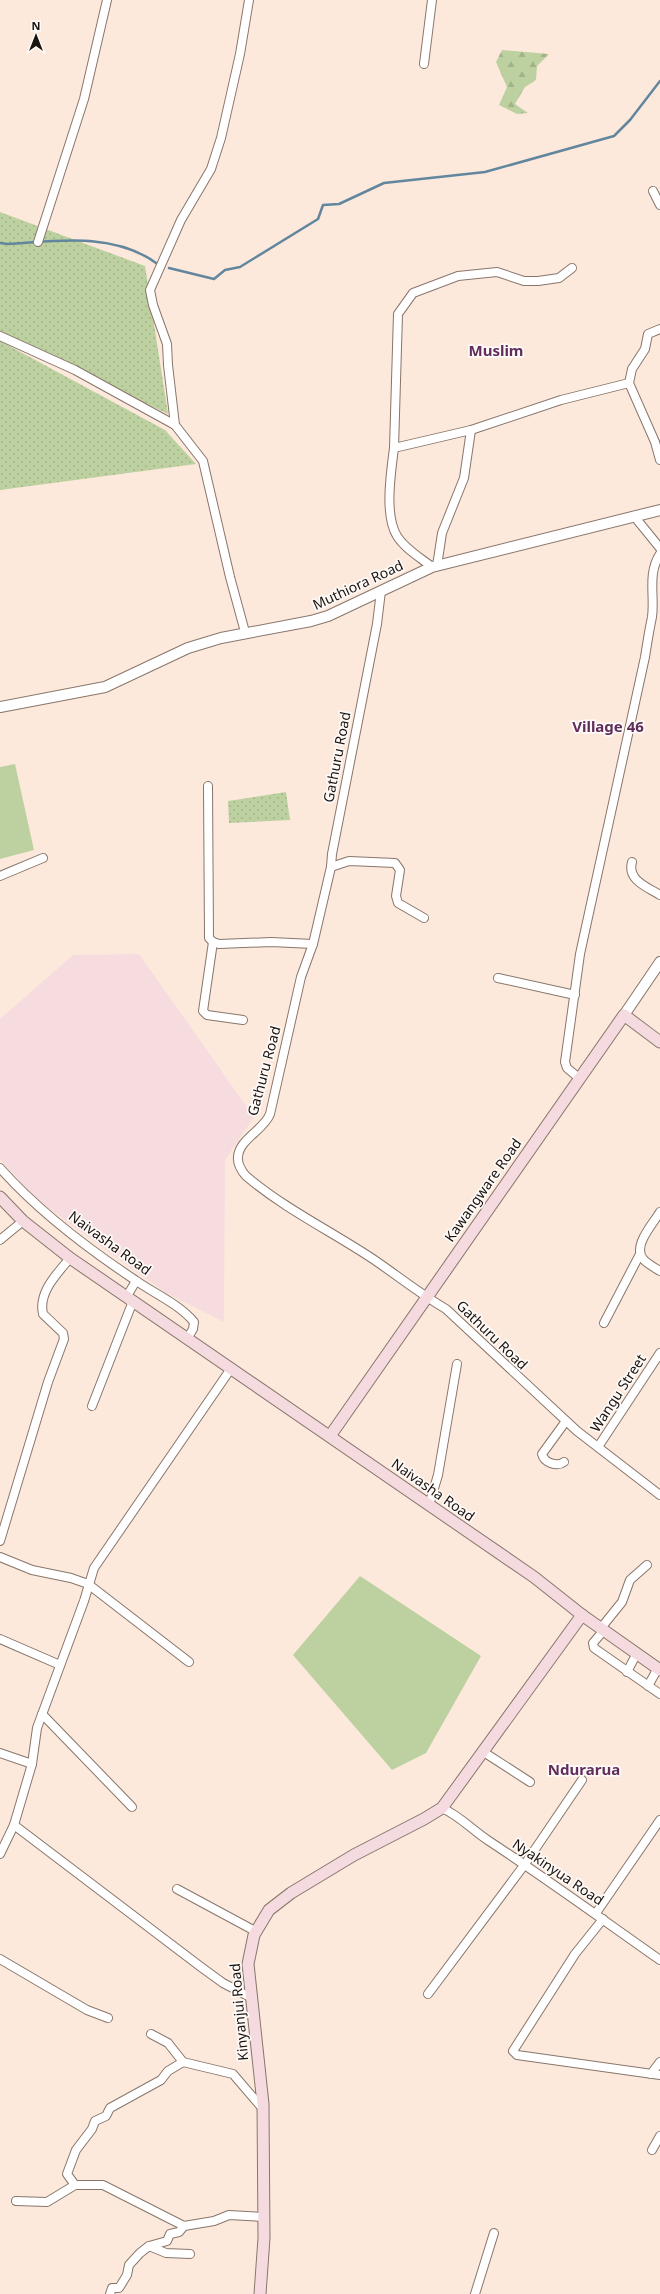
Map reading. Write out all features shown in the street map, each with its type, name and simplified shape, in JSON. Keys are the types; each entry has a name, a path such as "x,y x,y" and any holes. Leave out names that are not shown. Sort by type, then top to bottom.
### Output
{"main road":[{"name":"Kawangware Road","path":"330,1436 624,1014"},
{"path":"624,1014 660,1042"},
{"name":"Naivasha Road","path":"0,1196 23,1221 70,1258 230,1370 330,1436 534,1577 582,1615 659,1669"},
{"path":"442,1808 582,1615"},
{"name":"Kinyanjui Road","path":"260,2294 263,2217 263,2109 250,1997 249,1953 254,1935 269,1910 291,1893 354,1856 442,1808"}],"street":[{"path":"38,242 84,99 107,0"},
{"path":"175,425 167,344 153,305 150,290 181,220 211,169 240,54 249,0"},
{"path":"424,64 432,0"},
{"path":"653,191 660,205"},
{"path":"471,430 464,478 442,533 434,566 405,545 397,536 392,525 390,485 394,448 398,314 413,294 438,283 465,275 497,272 524,281 538,281 558,278 572,268"},
{"path":"660,329 648,334 645,349 632,369 629,383 655,442 660,460"},
{"path":"0,336 75,370 175,425 203,461 222,547 245,632"},
{"path":"394,448 471,430 561,400 629,383"},
{"name":"Muthiora Road","path":"0,707 105,687 188,648 245,632 311,621 328,616 434,566 660,510"},
{"path":"634,516 660,548"},
{"path":"579,1078 567,1068 565,1062 580,954 645,657 652,618 652,575 656,561 660,554"},
{"name":"Gathuru Road","path":"381,591 377,624 332,854 331,867 313,944 301,978 270,1114 264,1125 244,1144 238,1157 240,1166 245,1175 283,1204 374,1259 427,1298 446,1309 464,1324 522,1382 566,1421 660,1495"},
{"path":"208,786 208,926 209,938 212,942 204,1011 207,1014 244,1020"},
{"path":"0,876 43,858"},
{"path":"331,867 349,861 395,863 400,870 396,896 398,904 424,918"},
{"path":"632,862 630,868 633,878 660,895"},
{"path":"212,942 313,944"},
{"name":"Kawangware Road","path":"624,1014 660,962"},
{"path":"498,978 575,995"},
{"name":"Naivasha Road","path":"0,1168 29,1200 49,1217 136,1281 187,1314 194,1322 193,1330 187,1339"},
{"path":"604,1323 640,1254 640,1247 644,1238 660,1212"},
{"path":"0,1240 23,1221"},
{"path":"640,1254 644,1260 660,1271"},
{"path":"0,1541 48,1382 64,1339 63,1333 43,1314 45,1293 52,1280 70,1258"},
{"path":"92,1406 136,1281"},
{"name":"Wangu Street","path":"598,1447 660,1353"},
{"path":"429,1504 438,1474 457,1364"},
{"path":"0,1854 14,1825 32,1764 37,1728 84,1601 94,1568 230,1370"},
{"path":"564,1462 560,1465 553,1464 544,1458 542,1454 566,1421"},
{"path":"0,1557 32,1570 71,1578 88,1584 189,1662"},
{"path":"647,1565 630,1580 622,1602 593,1643 594,1648 660,1694"},
{"path":"0,1639 60,1665"},
{"path":"627,1672 637,1653"},
{"path":"648,1686 659,1669"},
{"path":"42,1714 132,1807"},
{"path":"482,1751 530,1782"},
{"path":"0,1753 32,1764"},
{"path":"428,1994 525,1864 582,1780"},
{"name":"Nyakinyua Road","path":"442,1808 456,1814 479,1834 596,1913 660,1960"},
{"path":"596,1913 660,1820"},
{"path":"14,1825 200,1967 223,1983 250,1997"},
{"path":"177,1889 257,1932"},
{"path":"603,1919 575,1954 513,2051 517,2055 660,2075"},
{"path":"0,1959 86,2010 108,2018"},
{"path":"151,2034 168,2044 183,2062 233,2074 263,2109"},
{"path":"74,2185 67,2174 76,2150 92,2129 95,2121 106,2116 110,2108 161,2080 168,2071 183,2062"},
{"path":"651,2074 660,2062"},
{"path":"652,2150 660,2136"},
{"path":"16,2201 47,2202 74,2185 103,2184 184,2226 214,2221 229,2215 263,2217"},
{"path":"110,2294 112,2288 119,2288 127,2275 129,2265 150,2246 167,2241 170,2234 179,2232 184,2226"},
{"path":"475,2294 494,2233"},
{"path":"150,2246 166,2253 190,2254"}],"shaded area":[{"path":"139,954 254,1117 225,1160 224,1322 166,1293 37,1200 0,1159 0,1019 73,955"}],"green space":[{"path":"502,50 549,54 537,66 536,80 525,87 515,104 528,113 517,114 499,105 507,87 496,62"},
{"path":"0,212 145,266 168,414 0,333"},
{"path":"0,341 165,430 196,464 0,490"},
{"path":"15,764 34,850 0,859 0,767"},
{"path":"286,792 290,820 229,823 228,801"},
{"path":"360,1576 481,1656 426,1753 392,1770 293,1655"}],"waterway":[{"path":"169,268 214,279 225,270 240,267 318,219 323,205 339,204 384,183 485,172 614,136 630,120 660,81"},
{"path":"0,243 8,244 46,241 85,241 104,243 140,253 156,263"}],"district":[{"name":"Muslim","path":"496,351"},
{"name":"Village 46","path":"608,727"},
{"name":"Ndurarua","path":"584,1770"}]}
